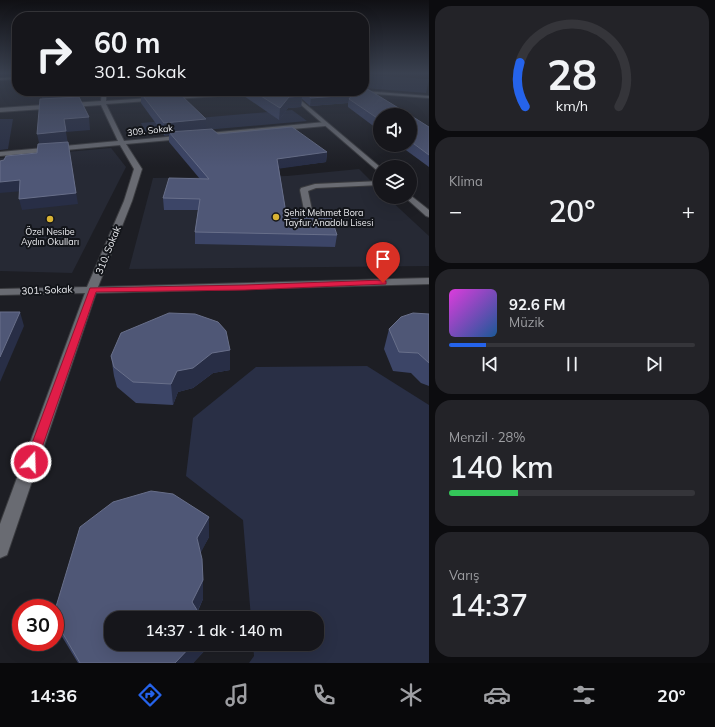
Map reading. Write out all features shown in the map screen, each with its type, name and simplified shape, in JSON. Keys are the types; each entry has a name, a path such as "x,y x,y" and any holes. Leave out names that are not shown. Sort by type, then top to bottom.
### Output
{"street":[{"path":"0,110 75,105"},
{"name":"310. Sokak","path":"0,549 92,289 128,201 138,169 121,142 105,105"},
{"path":"303,105 373,165"},
{"name":"309. Sokak","path":"0,154 326,124"},
{"path":"417,203 429,214"},
{"name":"301. Sokak","path":"0,292 245,287 429,281"}],"lane":[{"path":"309,215 304,190 315,186 373,183"}],"shaded area":[{"path":"292,110 307,121 147,135 141,123"},
{"path":"0,119 13,119 8,149 0,150"},
{"name":"Özel Nesibe Aydın Okulları","path":"111,148 126,167 72,273 0,271 0,158"},
{"name":"Şehit Mehmet Bora Tayfur Anadolu Lisesi","path":"359,169 373,183 373,204 395,204 429,236 429,266 129,269 153,178 287,176"},
{"path":"367,366 429,405 429,663 249,663 254,656 254,651 324,651 324,611 250,611 243,520 186,476 193,418 256,367"}],"building":[{"path":"39,105 83,105 89,117 64,119 66,131 37,134"},
{"path":"150,105 191,105 206,119 164,123"},
{"path":"275,105 283,105 280,108"},
{"path":"358,105 393,105 398,108 373,108 373,115"},
{"path":"417,119 429,127 429,155 417,146"},
{"path":"292,127 327,152 277,159 286,213 330,214 337,235 195,232 200,199 163,198 169,178 209,179 169,132 212,129 218,134"},
{"path":"68,142 76,193 19,199 20,180 0,182 0,161 4,160 6,156 37,153 38,144"},
{"path":"0,312 20,312 0,357"},
{"path":"169,313 195,314 218,322 226,331 230,350 212,353 193,368 177,371 171,384 133,382 114,367 111,356 121,333"},
{"path":"413,313 429,314 429,363 418,353 399,352 389,329 401,317"},
{"path":"151,491 173,494 209,517 197,538 202,559 203,580 192,602 198,611 104,611 104,651 186,651 175,663 80,663 64,635 64,599 58,599 80,527 113,502"}],"place":[{"name":"Şehit Mehmet Bora Tayfur Anadolu Lisesi","path":"276,217"},
{"name":"Özel Nesibe Aydın Okulları","path":"50,219"}],"route":[{"path":"31,462 92,289 383,283"}]}
